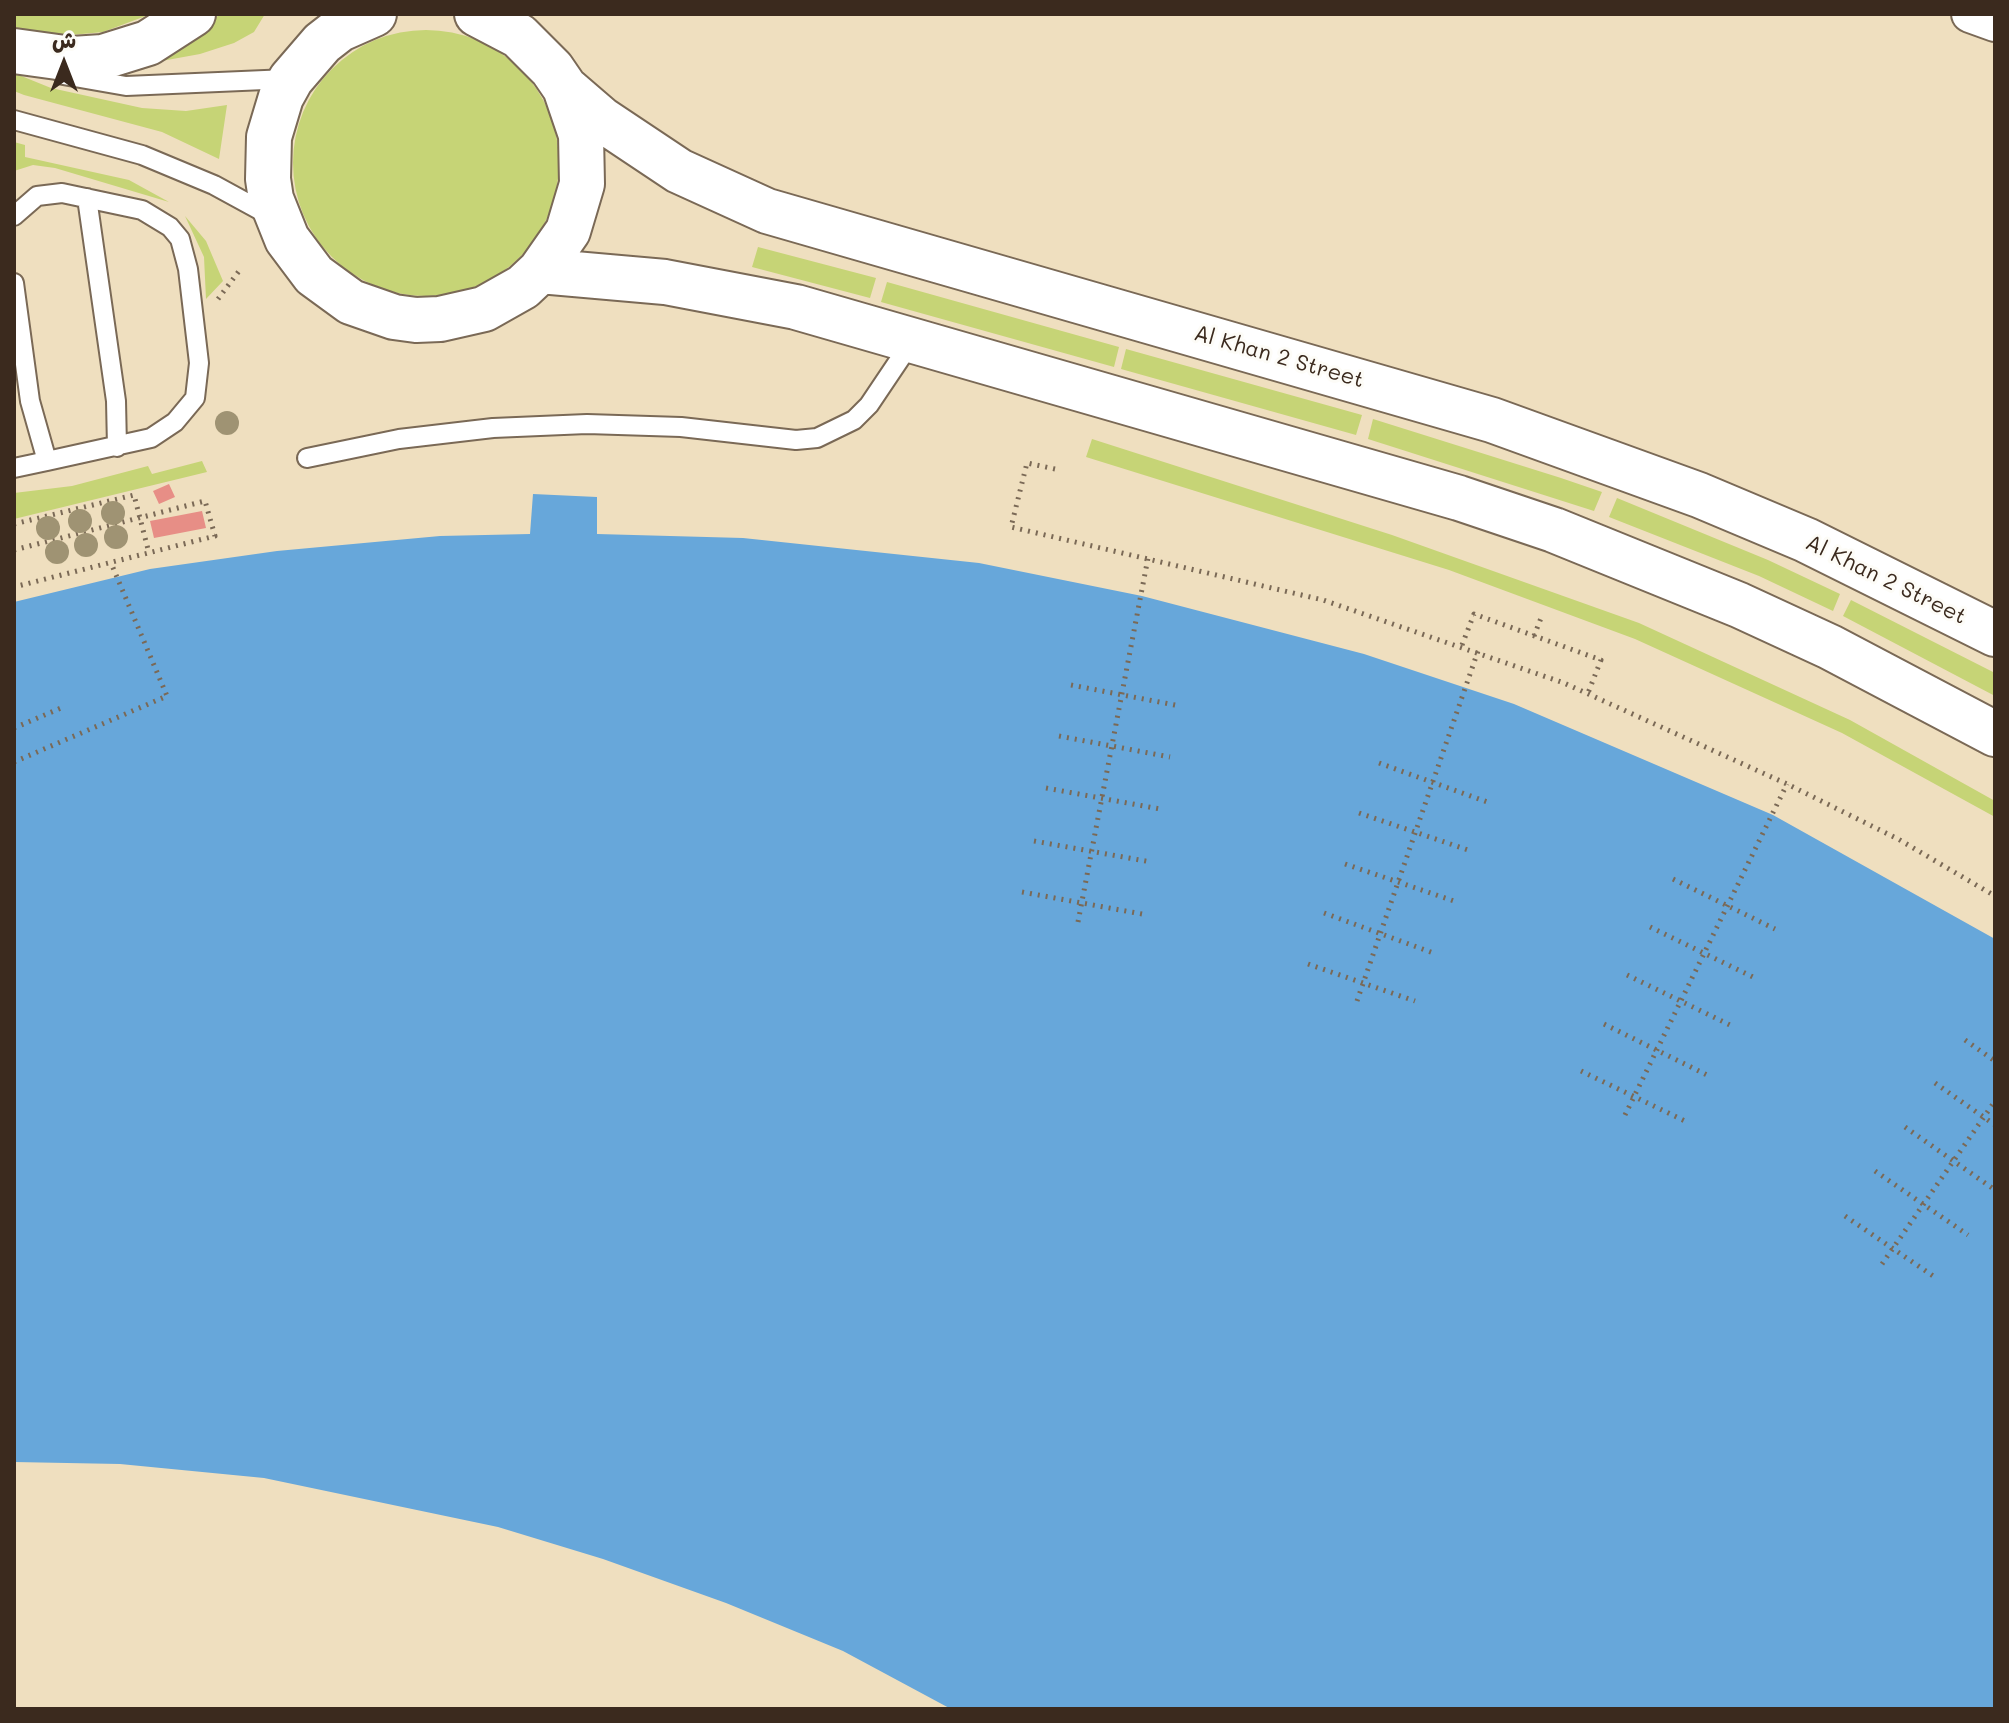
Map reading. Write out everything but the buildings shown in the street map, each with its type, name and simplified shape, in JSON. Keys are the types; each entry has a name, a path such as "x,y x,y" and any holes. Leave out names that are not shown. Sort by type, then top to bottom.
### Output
{"main road":[{"path":"14,53 72,59 103,57 148,43 193,14"},
{"path":"307,14 298,70 269,137 268,179 277,219 299,259 323,282 351,302 394,317 440,319 484,309 504,299 540,271 568,231 582,184 581,135 565,88 544,60 519,36 477,14"},
{"path":"298,70 340,29 374,14"},
{"name":"Al Khan 2 Street","path":"565,88 601,119 679,171 767,211 1506,425 1686,490 1806,540 1995,634"},
{"path":"540,271 623,277 706,288 796,307 1255,437 1554,530 1752,611 1882,673 1995,734"}],"street":[{"path":"1970,14 1995,23"}],"lane":[{"path":"14,53 66,77 126,86 210,85 298,70"},
{"path":"14,120 177,168 277,219"},
{"path":"14,216 37,196 62,193 158,217 180,239 188,269 199,363 195,398 163,430 138,443 14,468"},
{"path":"87,198 116,401 117,447"},
{"path":"14,283 20,386 47,461"},
{"path":"307,458 414,437 571,424 681,427 796,440 817,438 854,420 869,405 912,341"}],"path":[{"path":"229,283 239,271"},
{"path":"1055,469 1027,463 1011,527 1323,600 1462,645 1588,693 1787,784 1898,839 1995,896"},
{"path":"14,524 134,495 149,553"},
{"path":"14,550 205,501 215,536 14,587"},
{"path":"1078,922 1148,558"},
{"path":"14,762 167,696 111,563"},
{"path":"1462,645 1474,614 1601,660 1588,693"},
{"path":"1534,636 1541,618"},
{"path":"1357,1001 1478,651"},
{"path":"1071,685 1180,706"},
{"path":"14,728 61,708"},
{"path":"1059,736 1170,757"},
{"path":"1379,763 1490,803"},
{"path":"1625,1115 1787,784"},
{"path":"1046,788 1160,809"},
{"path":"1359,813 1468,850"},
{"path":"1034,841 1151,862"},
{"path":"1345,864 1454,901"},
{"path":"1673,879 1775,929"},
{"path":"1022,892 1142,914"},
{"path":"1324,913 1436,954"},
{"path":"1650,927 1753,977"},
{"path":"1308,964 1415,1001"},
{"path":"1627,975 1730,1025"},
{"path":"1604,1024 1707,1075"},
{"path":"1965,1040 1995,1061"},
{"path":"1581,1071 1685,1121"},
{"path":"1935,1083 1995,1125"},
{"path":"1882,1264 1995,1101"},
{"path":"1905,1127 1995,1190"},
{"path":"1875,1171 1968,1235"},
{"path":"1845,1216 1936,1278"}],"green space":[{"path":"14,14 151,14 103,32 60,36 14,27"},
{"path":"220,14 265,14 254,32 234,43 200,54 156,62 186,44"},
{"path":"426,30 477,40 520,69 549,112 559,163 549,214 520,257 477,286 426,296 375,286 332,257 303,214 293,163 303,112 332,69 375,40"},
{"path":"14,73 51,88 142,108 186,111 227,105 219,159 162,132 14,91"},
{"path":"14,142 25,145 25,157 129,180 169,202 55,168 33,165 14,171"},
{"path":"185,216 206,241 223,281 206,299 204,257"},
{"path":"758,247 876,278 870,298 752,267"},
{"path":"887,282 1119,347 1114,367 881,302"},
{"path":"1126,349 1362,415 1356,435 1121,369"},
{"path":"1373,419 1602,492 1594,511 1368,439"},
{"path":"1092,439 1392,535 1639,623 1850,720 1995,801 1995,817 1842,733 1635,639 1449,570 1086,457"},
{"path":"202,461 207,472 14,519 14,493 72,486 148,466 152,474"},
{"path":"1617,498 1768,560 1840,594 1833,611 1759,576 1609,517"},
{"path":"1851,600 1995,673 1995,696 1843,616"}],"water":[{"path":"533,494 597,497 597,534 743,538 979,563 1142,596 1364,654 1514,704 1773,815 1995,939 1995,1709 951,1709 843,1651 726,1603 603,1559 498,1527 264,1478 120,1464 14,1462 14,602 150,569 277,551 440,536 530,534"}]}
